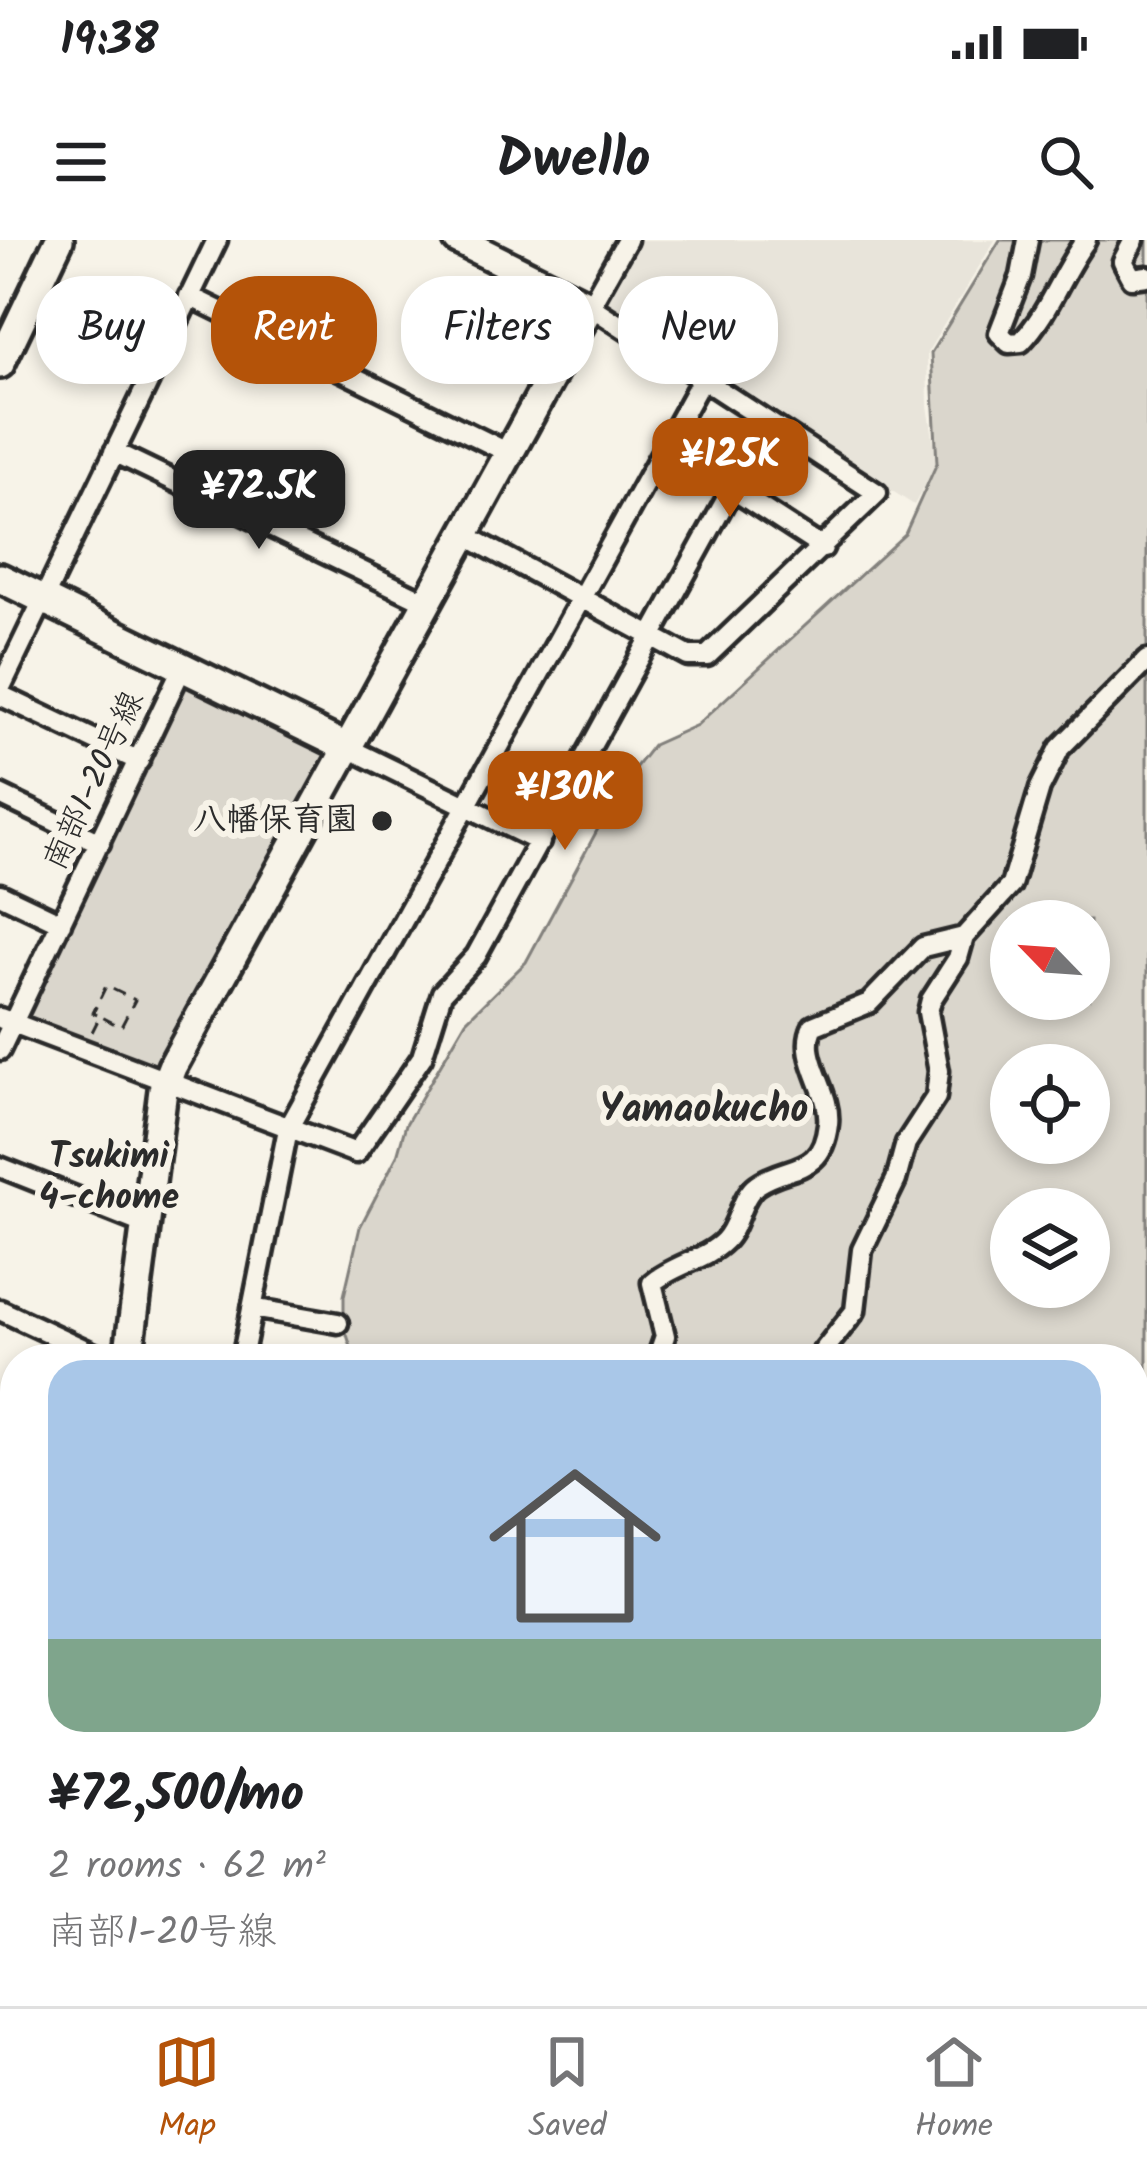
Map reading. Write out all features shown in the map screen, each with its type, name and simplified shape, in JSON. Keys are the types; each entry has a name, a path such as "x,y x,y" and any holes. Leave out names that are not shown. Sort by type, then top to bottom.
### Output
{"street":[{"path":"0,364 59,240"},
{"path":"139,760 0,692 217,240"},
{"path":"458,240 530,276"},
{"path":"594,299 627,240"},
{"path":"1028,240 1021,276 999,333 1009,343 1021,342 1042,320 1069,263 1086,240"},
{"path":"1134,240 1123,261 1125,271 1132,278 1147,276"},
{"path":"189,296 509,453"},
{"path":"130,1344 166,1082 547,384"},
{"path":"245,1344 288,1129 700,384"},
{"path":"465,535 648,636 688,656 707,656 877,493 704,384"},
{"path":"662,451 823,548"},
{"path":"114,452 428,603"},
{"path":"6,1020 356,1153 422,1057 442,993 476,956 732,489"},
{"path":"0,578 540,842"},
{"path":"828,1344 860,1301 862,1250 896,1180 905,1143 936,1096 939,1071 928,1012 964,938 1011,885 1040,788 1060,748 1147,660"},
{"name":"南部1-20号線","path":"0,1050 6,1020 61,923 182,668"},
{"path":"0,794 100,843"},
{"path":"0,894 61,923"},
{"path":"662,1344 665,1336 652,1283 721,1245 753,1189 806,1167 818,1150 829,1117 810,1056 813,1025 869,1003 922,947 964,938"},
{"path":"0,1167 146,1225"},
{"path":"252,1308 338,1323"},
{"path":"0,1310 73,1344"}],"path":[{"path":"106,986 135,1000 121,1027 100,1016 93,1013 106,986"},
{"path":"83,1050 100,1016"}],"shaded area":[{"path":"636,240 995,240 927,353 928,406 937,463 914,505 727,384 778,384 778,276 618,276 618,313 604,297"},
{"path":"1000,240 1147,240 1147,1344 350,1344 344,1326 344,1296 360,1227 397,1156 406,1124 466,1021 526,962 621,786 653,745 697,725 905,534 937,463 931,353"},
{"path":"192,681 330,749 332,757 158,1067 29,1020 27,1012 183,685"}],"place":[{"name":"八幡保育園","path":"382,821"}],"district":[{"name":"Yamaokucho","path":"704,1111"},
{"name":"Tsukimi 4-chome","path":"109,1178"}]}
